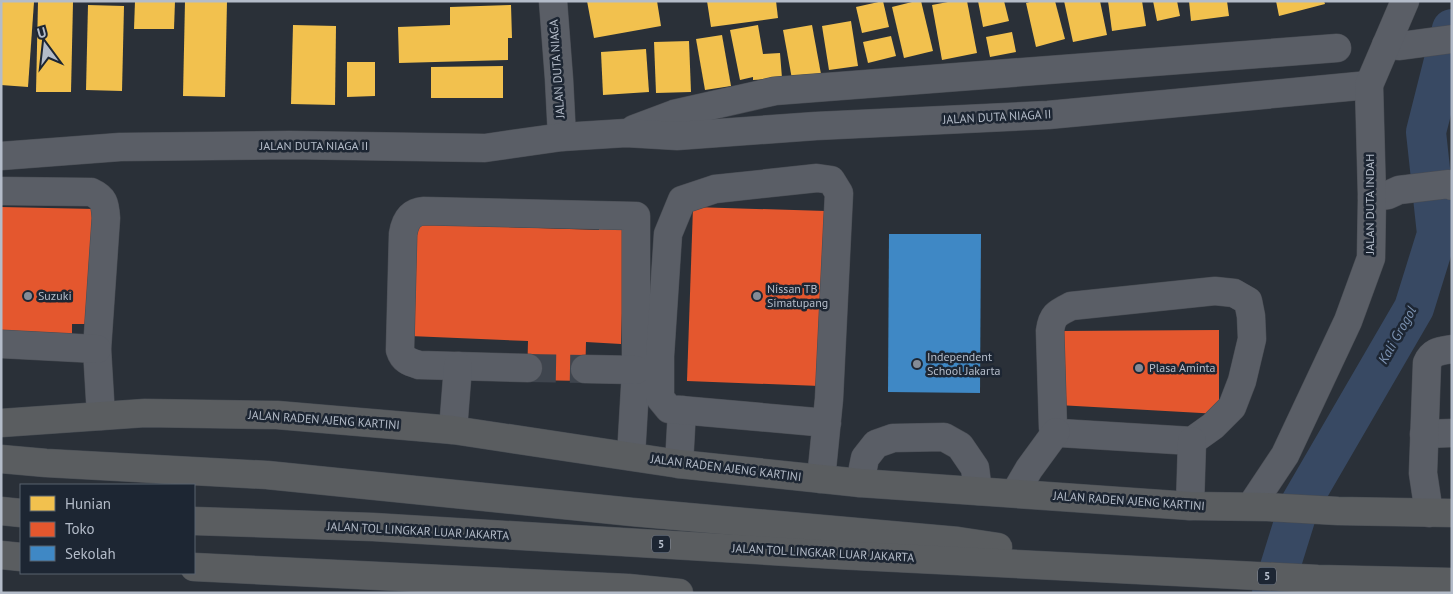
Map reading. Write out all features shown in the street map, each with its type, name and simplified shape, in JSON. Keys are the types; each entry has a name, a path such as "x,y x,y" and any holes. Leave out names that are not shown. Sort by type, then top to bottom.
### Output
{"highway":[{"name":"JALAN RADEN AJENG KARTINI","path":"1,423 145,413 277,415 453,430 679,464 860,483 1190,506 1440,513"},
{"path":"1,459 268,475 632,512 958,541 1129,568"},
{"path":"1,511 20,513"},
{"name":"JALAN TOL LINGKAR LUAR JAKARTA","path":"195,521 373,528 1318,579 1452,582"},
{"path":"1,555 20,557"},
{"path":"195,568 628,588 679,593"}],"street":[{"name":"JALAN DUTA NIAGA","path":"553,1 562,137"},
{"name":"JALAN DUTA INDAH","path":"1259,507 1348,321 1371,258 1390,196 1369,85 1393,45 1405,1"},
{"path":"1393,45 1452,39"},
{"name":"JALAN DUTA NIAGA II","path":"626,133 674,114 775,92 1337,48"},
{"name":"JALAN DUTA NIAGA II","path":"1,156 120,147 289,145 485,148 562,137 626,133 677,136 816,126 1048,115 1369,85"},
{"path":"821,479 827,423 839,193 831,180 817,178 715,189 682,200 668,234 660,356 660,398 669,409 827,423"},
{"path":"1390,196 1450,189"},
{"path":"1,191 91,192 100,196 105,205 106,218 96,349 101,416"},
{"path":"528,368 419,365 404,359 400,350 403,234 406,222 415,213 636,216 636,370 631,456"},
{"path":"1216,291 1234,293 1248,301 1252,339 1242,381 1232,407 1213,426 1192,441 1056,432 1052,425 1050,331 1051,320 1057,312 1071,306 1216,291"},
{"path":"1,344 96,349"},
{"path":"1440,513 1423,474 1426,363 1429,356 1436,351 1452,349"},
{"path":"453,430 458,366"},
{"path":"585,369 636,370"},
{"path":"679,464 682,410"},
{"path":"1015,493 1029,469 1056,432"},
{"path":"1424,434 1452,433"},
{"path":"860,483 865,458 876,444 893,438 944,437 960,446 975,468 978,491"},
{"path":"1190,506 1192,441"}],"building: Hunian":[{"path":"2,1 34,2 28,87 1,85"},
{"path":"135,1 175,1 174,29 134,29"},
{"path":"185,1 227,1 225,97 183,96"},
{"path":"587,1 657,1 661,26 594,38"},
{"path":"707,1 776,1 778,18 711,27"},
{"path":"883,1 889,27 862,33 856,7"},
{"path":"921,1 933,51 904,58 892,7"},
{"path":"953,1 967,1 977,53 942,60 932,5"},
{"path":"978,1 1004,1 1009,21 983,27"},
{"path":"1033,1 1055,1 1065,39 1036,47 1026,3"},
{"path":"1064,1 1100,1 1107,35 1073,42"},
{"path":"1108,1 1142,1 1146,26 1112,31"},
{"path":"1153,1 1177,1 1180,16 1157,21"},
{"path":"1189,1 1227,1 1229,16 1191,21"},
{"path":"1276,1 1324,1 1325,4 1279,16"},
{"path":"38,2 73,2 71,92 36,92"},
{"path":"88,5 124,6 122,91 86,90"},
{"path":"511,5 512,38 508,38 508,60 399,63 398,27 450,25 450,7"},
{"path":"851,21 858,66 829,70 822,26"},
{"path":"293,25 336,26 335,105 291,104"},
{"path":"758,25 763,54 780,53 782,78 753,80 753,77 740,80 730,30"},
{"path":"812,25 821,74 792,79 783,30"},
{"path":"1012,32 1016,52 990,57 986,37"},
{"path":"722,35 731,86 705,90 696,39"},
{"path":"891,36 896,56 868,63 863,42"},
{"path":"689,41 691,92 656,93 654,42"},
{"path":"646,49 649,92 603,95 601,52"},
{"path":"347,62 375,62 375,96 347,97"},
{"path":"503,66 503,98 431,98 431,67"}],"building: Toko":[{"path":"1,207 95,209 93,324 72,324 72,337 1,336"},
{"name":"Nissan TB Simatupang","path":"693,207 826,211 820,386 687,381"},
{"path":"599,222 625,223 621,344 586,342 585,381 527,380 528,341 410,336 414,224 599,230"},
{"name":"Plasa Aminta","path":"1219,330 1219,414 1058,405 1061,331"}],"building: Sekolah":[{"path":"889,234 981,234 980,393 888,392"}],"waterway":[{"name":"Kali Grogol","path":"1272,593 1299,506 1414,308 1437,234 1426,132 1452,29"}],"tunnel":[{"path":"528,368 585,369"}],"place":[{"name":"Suzuki","path":"28,296"},
{"name":"Nissan TB Simatupang","path":"757,296"},
{"name":"Independent School Jakarta","path":"917,364"},
{"name":"Plasa Aminta","path":"1139,368"}]}
